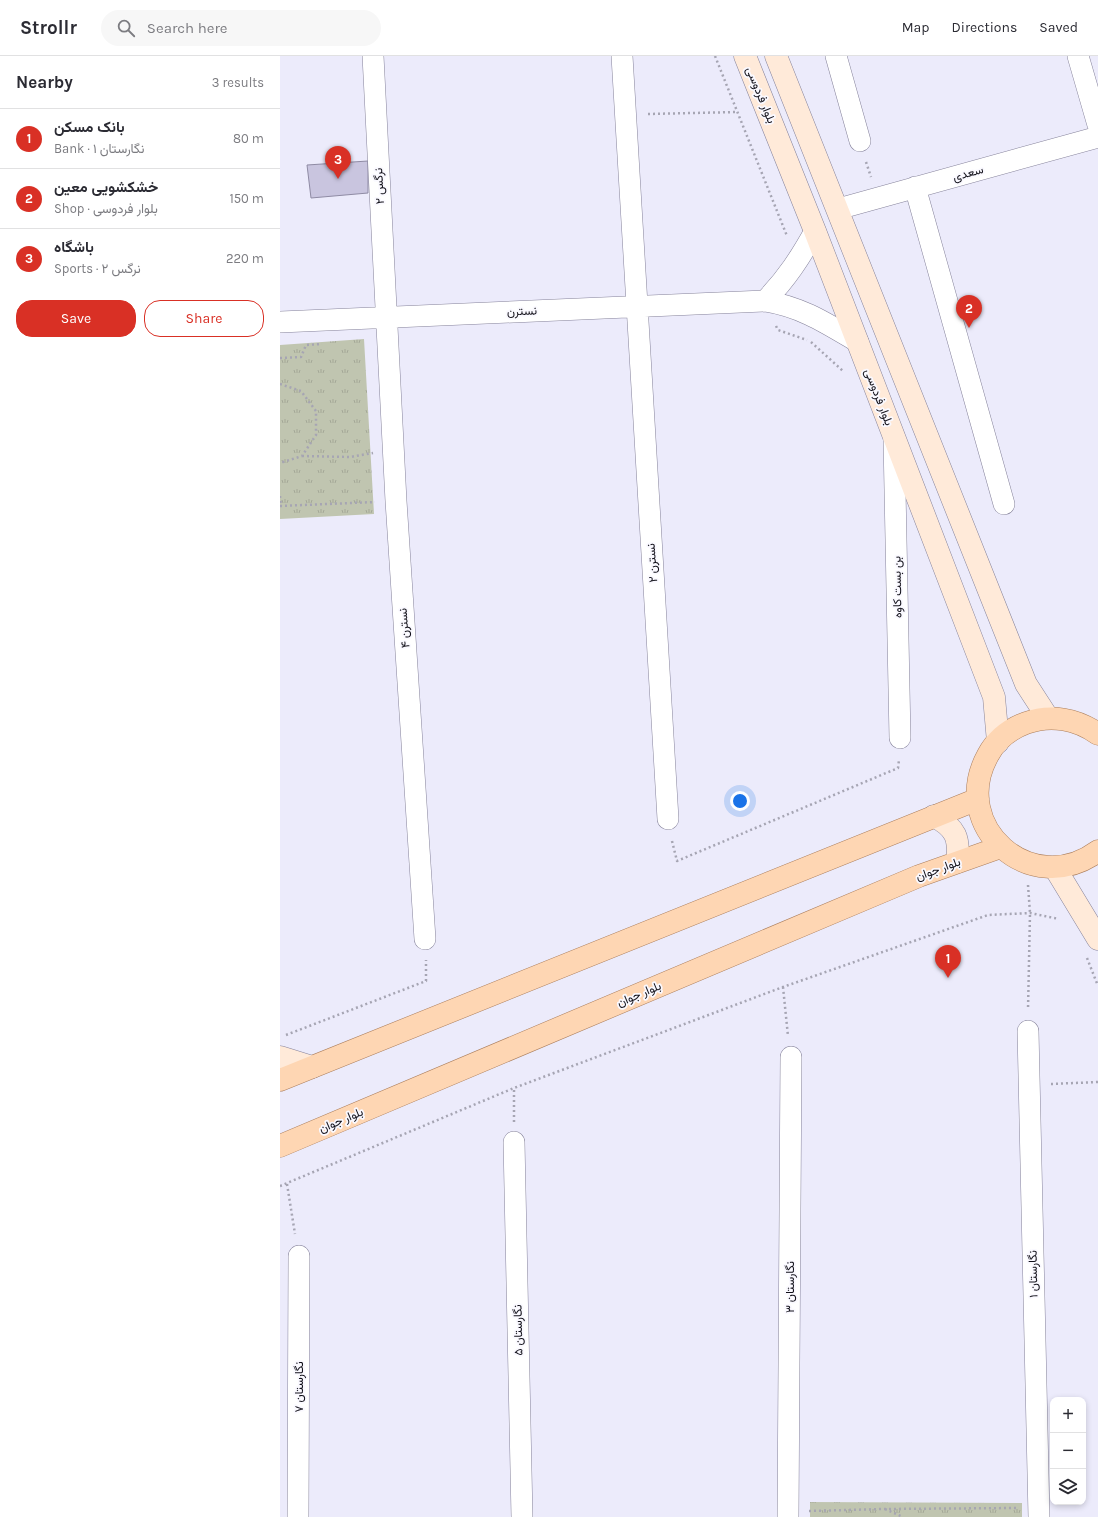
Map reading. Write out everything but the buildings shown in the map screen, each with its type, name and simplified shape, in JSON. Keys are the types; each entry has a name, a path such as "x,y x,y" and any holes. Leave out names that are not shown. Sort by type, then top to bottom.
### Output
{"main road":[{"name":"بلوار فردوسی","path":"745,56 815,231 994,697 998,742"},
{"path":"776,56 1026,684 1048,718"},
{"path":"1098,734 1077,722 1048,718 1034,720 1008,732 998,742 984,762 979,780 978,799 980,812 992,837 1001,847 1026,863 1040,867 1055,868 1080,862 1098,851"},
{"path":"280,1080 978,799"},
{"path":"934,816 947,823 955,834 959,848 957,862"},
{"name":"بلوار جوان","path":"280,1146 919,876 1001,847"},
{"path":"1055,868 1098,939"},
{"path":"280,1057 312,1068"}],"street":[{"name":"نرگس ۲","path":"372,56 385,317"},
{"name":"نسترن ۲","path":"622,56 668,819"},
{"path":"836,56 860,141"},
{"path":"1078,56 1098,125"},
{"name":"سعدی","path":"838,209 1098,137"},
{"path":"915,187 1004,504"},
{"path":"765,301 781,284 798,262 815,231"},
{"name":"نسترن","path":"280,322 765,301 783,304 809,313 858,342"},
{"name":"نسترن ۴","path":"385,317 396,509 425,939"},
{"name":"بن بست کاوه","path":"894,435 900,738"},
{"name":"نگارستان ۱","path":"1028,1031 1039,1512"},
{"name":"نگارستان ۳","path":"788,1514 791,1057"},
{"name":"نگارستان ۵","path":"514,1142 522,1517"},
{"name":"نگارستان ۷","path":"298,1517 299,1256"}],"path":[{"path":"715,56 798,262"},
{"path":"625,115 737,112"},
{"path":"860,141 877,198"},
{"path":"765,301 778,330 810,341 844,371"},
{"path":"280,358 301,357 306,346 328,344"},
{"path":"280,384 301,391 316,411 316,436 302,456"},
{"path":"280,463 302,456 350,457 377,452"},
{"path":"280,496 280,506 378,502"},
{"path":"668,819 676,861 898,768 900,738"},
{"path":"1026,863 1030,913 1028,1031"},
{"path":"280,1186 514,1088 783,987 988,915 1030,913"},
{"path":"280,1037 426,981 425,939"},
{"path":"783,987 791,1057"},
{"path":"1029,1085 1098,1082"},
{"path":"514,1088 514,1142"},
{"path":"287,1184 299,1256"},
{"path":"883,1509 903,1517"},
{"path":"788,1514 883,1509 1039,1512"}],"green space":[{"path":"364,339 374,514 280,519 280,345"},
{"path":"810,1502 1022,1503 1022,1517 810,1517"}],"place":[{"name":"باشگاه","path":"338,179"},
{"name":"خشکشویی معین","path":"969,328"},
{"name":"بانک مسکن","path":"948,978"}]}
